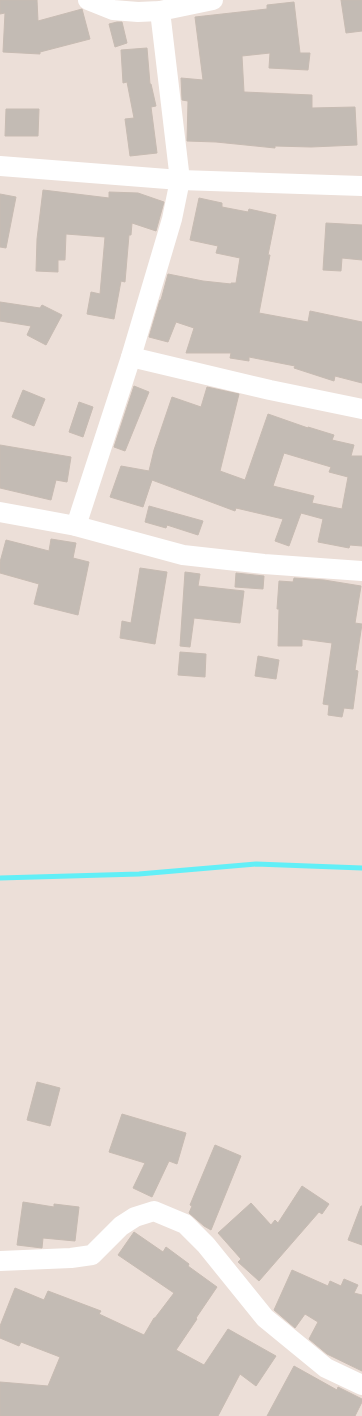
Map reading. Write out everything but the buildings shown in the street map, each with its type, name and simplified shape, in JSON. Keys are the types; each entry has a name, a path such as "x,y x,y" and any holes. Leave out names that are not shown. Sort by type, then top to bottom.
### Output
{"street":[{"path":"88,0 113,10 138,12 160,11 213,0"},
{"path":"76,526 172,219 180,180 160,11"},
{"path":"0,166 180,180 362,186"},
{"path":"130,357 270,390 362,409"},
{"path":"0,512 76,526 183,555 264,564 362,572"},
{"path":"0,1261 71,1258 92,1255 121,1226 135,1217 154,1211 185,1224 206,1245 265,1318 326,1368 362,1385"}],"waterway":[{"path":"0,878 139,874 256,864 362,868"}]}
